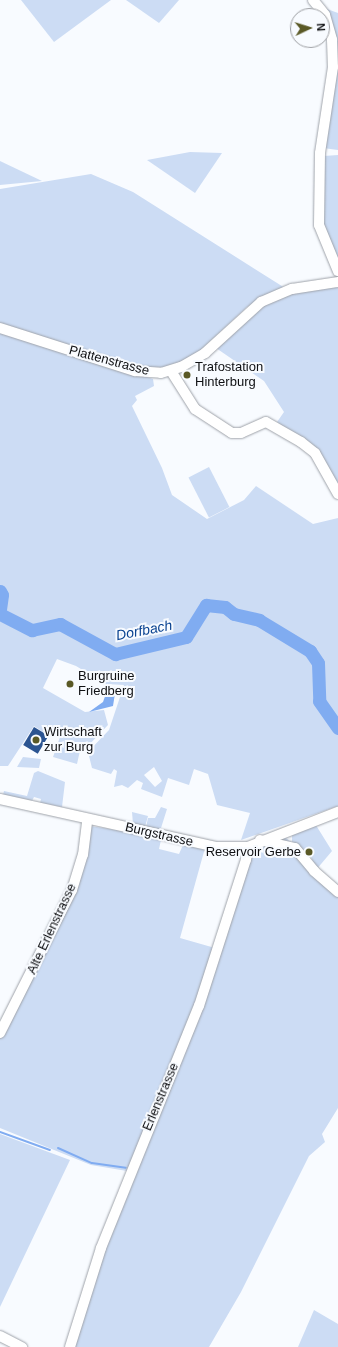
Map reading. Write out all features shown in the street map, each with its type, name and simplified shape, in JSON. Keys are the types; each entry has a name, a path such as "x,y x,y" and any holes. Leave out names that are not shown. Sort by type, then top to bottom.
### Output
{"street":[{"path":"313,0 325,15 332,40 333,67 320,153 319,225 338,271"},
{"name":"Plattenstrasse","path":"0,328 135,370 152,373 171,371 205,353 261,302 292,289 338,282"},
{"path":"171,371 195,409 232,433 241,433 266,422 302,442 315,453 338,494"},
{"name":"Burgstrasse","path":"0,799 199,845 248,847"},
{"path":"248,847 260,840 338,812"},
{"name":"Alte Erlenstrasse","path":"0,1033 72,890 83,855 88,820"},
{"path":"260,840 295,848 314,871 338,892"},
{"name":"Erlenstrasse","path":"70,1347 98,1255 126,1181 199,1006 248,847"},
{"path":"0,1336 22,1347"}],"shaded area":[{"path":"21,0 111,0 54,42"},
{"path":"126,0 179,0 159,23"},
{"path":"330,10 338,13 338,150 323,148 336,57 330,25"},
{"path":"190,152 222,153 195,193 147,160"},
{"path":"338,155 338,263 322,223 324,156"},
{"path":"0,161 42,181 0,185"},
{"path":"91,174 133,192 285,288 247,307 191,359 157,370 137,368 0,324 0,189"},
{"path":"335,286 338,288 338,490 316,450 277,422 284,412 264,381 216,348 248,314 282,295"},
{"path":"0,331 153,379 154,386 135,396 137,400 132,406 162,468 172,495 207,519 244,500 256,486 313,524 338,518 338,806 241,840 250,813 217,805 208,774 194,769 189,785 168,778 162,797 141,789 143,783 137,780 128,788 122,785 114,787 117,771 114,769 111,774 92,768 88,752 109,730 124,685 106,684 76,666 57,659 43,688 85,712 104,710 108,725 86,748 81,746 77,764 53,757 60,737 50,733 49,736 34,726 8,766 0,766","holes":["154,767 162,781 155,787 144,775"]},
{"path":"209,467 229,507 209,518 189,477"},
{"path":"23,757 41,759 39,768 17,767"},
{"path":"38,771 65,782 62,807 40,803 41,799 34,797 32,801 3,795 4,791 27,796 34,773"},
{"path":"161,807 167,809 161,828 165,832 146,827 148,818 155,818"},
{"path":"132,812 148,816 145,827 133,824"},
{"path":"314,822 332,851 316,870 310,854 292,842 292,835 286,838 291,842 275,840"},
{"path":"90,826 156,836 161,840 159,849 179,854 183,845 205,848 180,938 215,948 195,1006 127,1171 91,1165 0,1128 0,1037 61,920"},
{"path":"267,846 291,850 338,897 338,1108 322,1134 325,1142 309,1156 241,1292 209,1347 72,1347 102,1249 254,849"},
{"path":"0,1134 70,1160 0,1307"},
{"path":"314,1310 338,1324 338,1347 298,1347"}],"water":[{"path":"116,687 113,706 89,712 103,702 108,688"}],"building":[{"name":"Wirtschaft zur Burg","path":"34,727 49,736 38,754 23,745"}],"waterway":[{"name":"Dorfbach","path":"0,591 2,595 0,609"},
{"name":"Dorfbach","path":"0,614 32,630 60,624 115,654 186,637 206,605 225,607 234,614 259,620 310,651 318,663 319,701 338,728"},
{"path":"0,1132 50,1150"},
{"path":"58,1148 92,1163 126,1168"}],"place":[{"name":"Trafostation Hinterburg","path":"187,375"},
{"name":"Burgruine Friedberg","path":"70,684"},
{"name":"Wirtschaft zur Burg","path":"36,740"},
{"name":"Reservoir Gerbe","path":"309,852"}]}
